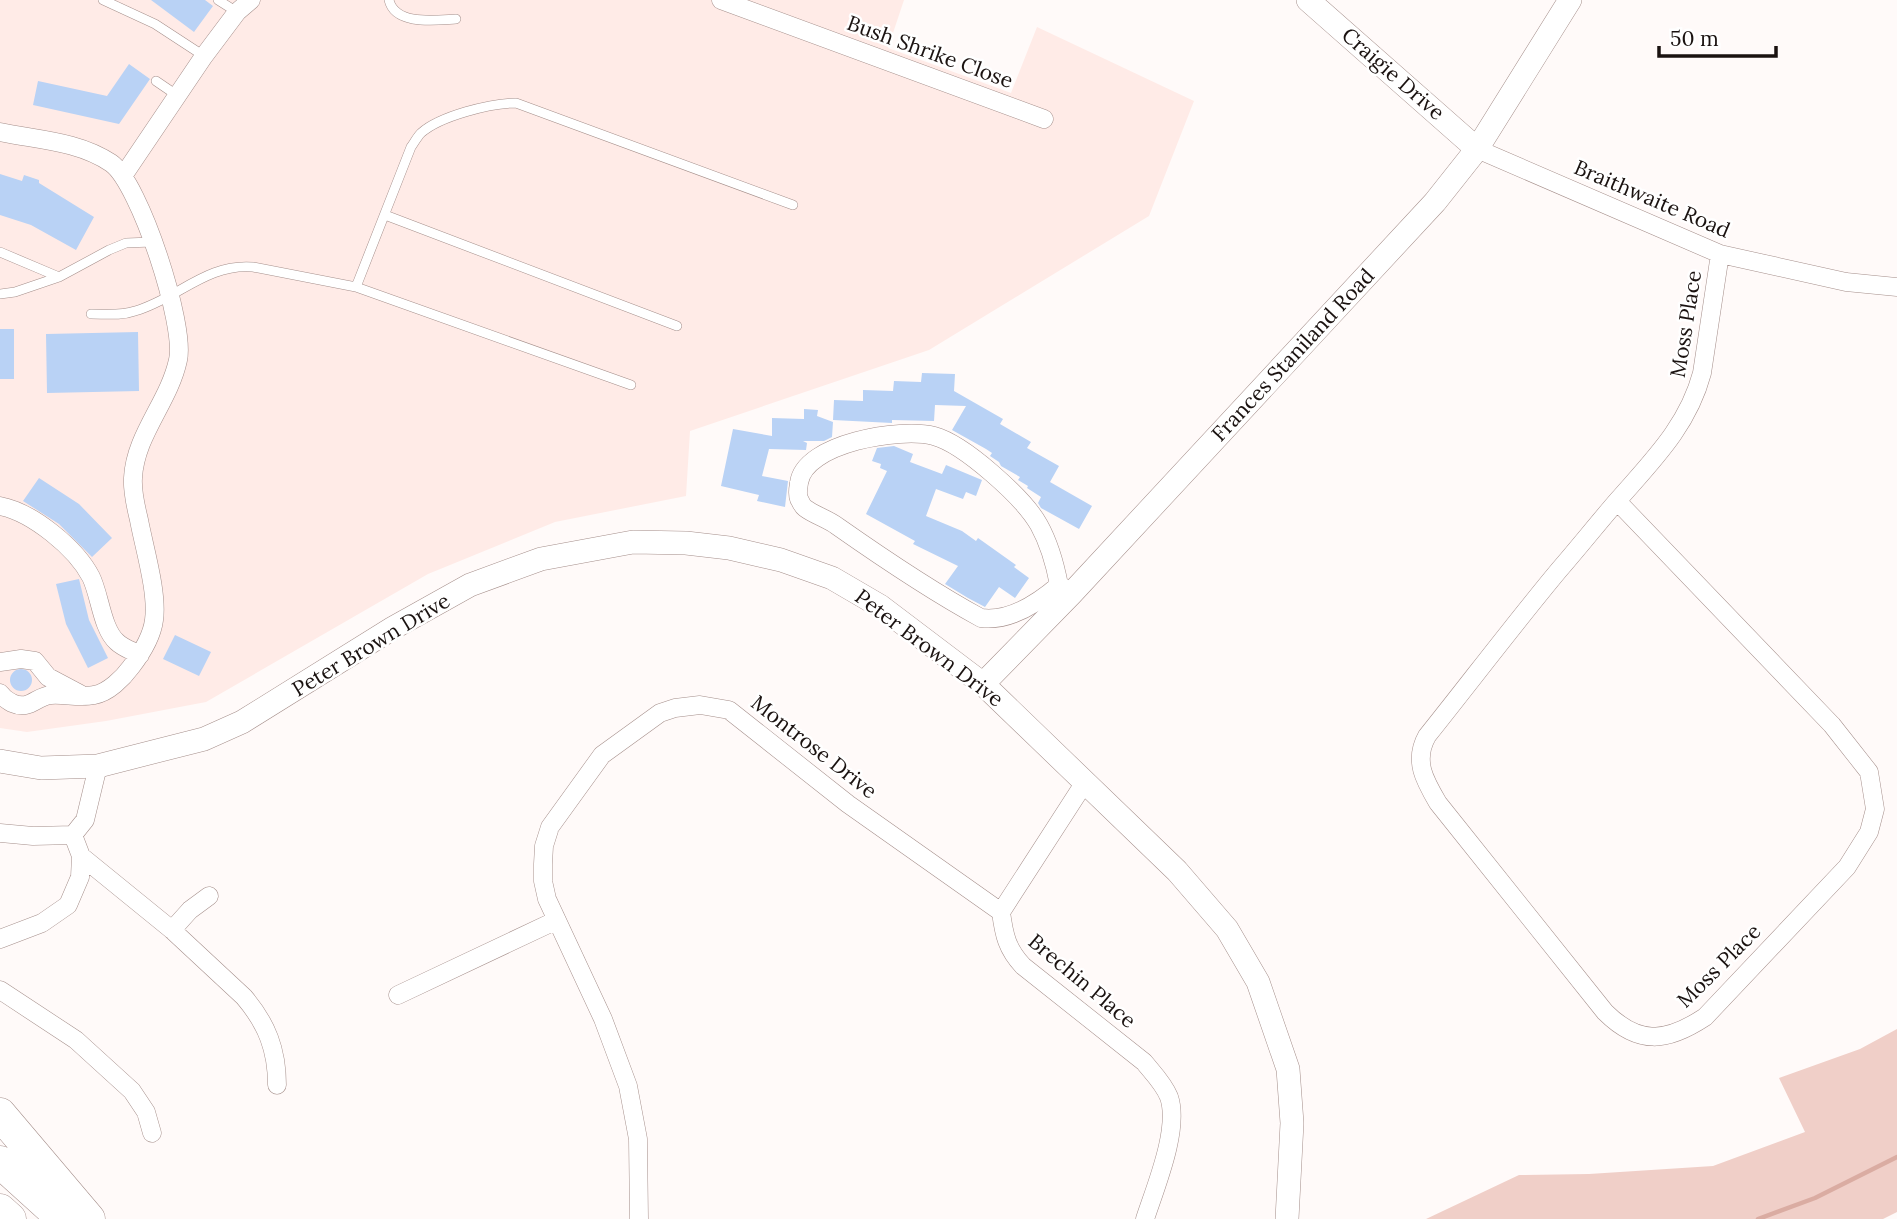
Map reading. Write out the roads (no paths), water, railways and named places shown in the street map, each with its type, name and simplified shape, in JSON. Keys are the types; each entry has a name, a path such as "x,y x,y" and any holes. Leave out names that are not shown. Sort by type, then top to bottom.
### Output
{"highway":[{"path":"0,1114 89,1219"},
{"path":"0,1162 63,1219"},
{"path":"0,1210 10,1219"}],"street":[{"path":"123,176 204,56 237,12 251,0"},
{"name":"Bush Shrike Close","path":"721,0 1044,119"},
{"name":"Craigie Drive","path":"1308,0 1477,149"},
{"name":"Frances Staniland Road","path":"983,684 1065,589 1435,202 1477,149 1570,0"},
{"path":"0,132 88,149 114,165 132,190 152,242 179,333 179,357 173,381 138,452 133,479 155,606 154,620 140,655 129,671 111,687 95,695 47,695 36,703 24,706 4,698 0,693"},
{"name":"Braithwaite Road","path":"1477,149 1720,254 1846,282 1897,287"},
{"name":"Moss Place","path":"1617,501 1852,749 1868,772 1875,809 1869,832 1847,867 1705,1017 1684,1031 1663,1037 1631,1033 1605,1012 1438,803 1424,780 1421,746 1532,602 1684,421 1697,393 1707,347 1720,254"},
{"path":"903,433 933,435 950,442 967,453 1015,495 1038,523 1065,589 1018,612 992,620 981,618 825,517 805,508 798,497 799,480 803,470 815,460 858,441 903,433"},
{"path":"0,506 24,513 69,549 90,575 107,628 116,642 140,655"},
{"name":"Peter Brown Drive","path":"0,761 41,768 98,766 122,762 204,738 242,722 393,628 470,585 541,559 633,542 686,543 729,548 781,560 832,578 880,606 983,684 1185,881 1227,929 1258,982 1288,1069 1292,1123 1287,1219"},
{"path":"0,662 21,659 35,662 48,677 83,696"},
{"name":"Montrose Drive","path":"639,1219 638,1139 628,1086 603,1019 547,899 543,881 544,846 550,827 602,755 660,713 701,705 729,710 848,804 1001,912"},
{"path":"74,835 85,820 98,766"},
{"path":"1001,912 1085,782"},
{"path":"0,833 33,836 74,835"},
{"path":"0,939 42,923 68,905 80,877 81,856 74,835"},
{"path":"81,856 214,967 255,1010 270,1039 277,1062 277,1085"},
{"path":"172,930 199,901 209,897"},
{"name":"Brechin Place","path":"1001,912 1005,940 1011,953 1023,966 1143,1062 1160,1080 1170,1098 1168,1149 1145,1219"},
{"path":"398,995 557,920"},
{"path":"0,990 76,1040 132,1091 146,1112 152,1133"}],"lane":[{"path":"103,0 155,24 204,56"},
{"path":"218,0 237,12"},
{"path":"389,0 395,11 405,16 426,20 456,19"},
{"path":"156,81 177,96"},
{"path":"356,287 411,147 420,134 445,120 502,103 516,103 793,205"},
{"path":"385,215 677,326"},
{"path":"0,294 15,292 59,277 126,243 152,242"},
{"path":"0,252 59,277"},
{"path":"91,314 120,315 135,312 170,297 211,272 236,266 356,287 631,386"}],"waterway":[{"path":"1758,1219 1815,1198 1897,1157"}]}
